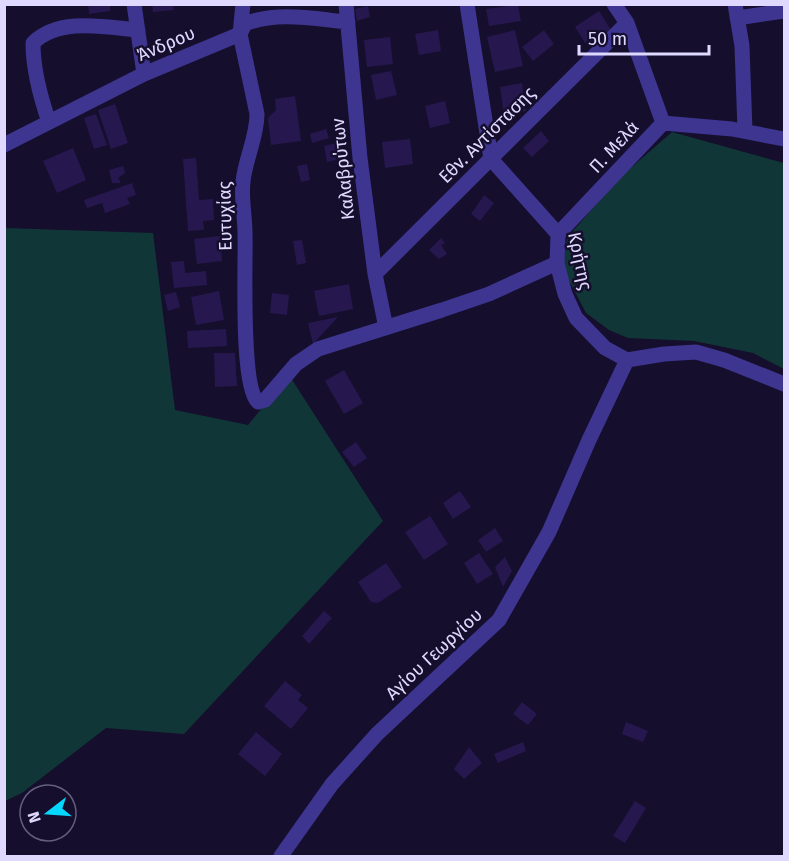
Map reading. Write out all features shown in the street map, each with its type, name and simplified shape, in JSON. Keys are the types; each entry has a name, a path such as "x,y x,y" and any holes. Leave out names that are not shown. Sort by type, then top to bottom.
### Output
{"street":[{"path":"134,4 144,74"},
{"name":"Ευτυχίας","path":"243,4 240,34 257,114 257,124 244,170 243,184 247,355 250,386 255,400 260,402 265,400 296,364 318,349 386,328"},
{"name":"Καλαβρύτων","path":"346,4 360,158 375,274 386,328"},
{"path":"467,4 491,159"},
{"path":"614,4 627,22 663,123"},
{"path":"745,131 742,46 736,11 784,10"},
{"name":"Άνδρου","path":"4,145 144,74 240,34 245,24 265,17 348,22"},
{"name":"Εθν. Αντίστασης","path":"375,274 627,22"},
{"path":"49,122 41,98 33,59 33,43 42,34 64,27 92,26 138,30"},
{"name":"Π. Μελά","path":"558,234 663,123 745,131 784,139"},
{"name":"Κρήτης","path":"491,159 558,234 556,263 565,294 576,318 605,348 627,360"},
{"path":"386,328 489,294 556,263"},
{"path":"627,360 696,352 724,360 784,384"},
{"name":"Αγίου Γεωργίου","path":"281,856 332,784 377,734 499,620 549,532 627,360"}],"green space":[{"path":"672,132 784,163 784,369 753,353 694,341 628,338 609,330 586,313 562,267 567,238 618,179"},
{"path":"5,228 153,233 175,410 248,425 289,375 383,521 184,734 106,728 35,783 18,783 18,795 5,801"}],"building":[{"path":"88,4 110,4 110,11 89,14"},
{"path":"152,4 173,4 174,10 153,12"},
{"path":"518,5 521,21 489,26 486,9"},
{"path":"368,6 370,17 357,21 355,9"},
{"path":"599,11 611,30 587,46 575,27"},
{"path":"438,30 441,51 419,55 415,34"},
{"path":"515,30 523,66 495,72 487,37"},
{"path":"544,30 554,44 533,61 522,47"},
{"path":"390,37 393,64 367,67 364,40"},
{"path":"391,71 397,95 376,100 371,75"},
{"path":"522,83 526,111 504,115 500,87"},
{"path":"295,96 301,141 271,145 268,118 276,110 275,99"},
{"path":"445,101 450,123 430,128 425,106"},
{"path":"115,104 128,143 111,149 98,110"},
{"path":"96,114 107,145 94,149 84,118"},
{"path":"326,129 329,138 312,143 310,134"},
{"path":"541,131 549,141 532,157 523,148"},
{"path":"410,139 413,164 385,168 382,142"},
{"path":"337,143 340,159 327,162 324,146"},
{"path":"73,148 86,180 57,193 43,161"},
{"path":"196,158 199,200 213,199 214,220 203,221 204,230 188,231 183,159"},
{"path":"307,164 310,180 301,182 297,166"},
{"path":"123,166 125,173 118,178 121,183 112,183 109,170"},
{"path":"132,183 136,195 127,198 130,204 105,213 102,203 87,208 84,200"},
{"path":"484,195 494,203 480,221 471,214"},
{"path":"220,236 222,261 197,264 194,239"},
{"path":"441,238 445,243 441,245 447,254 439,259 429,250"},
{"path":"302,240 306,263 297,265 293,241"},
{"path":"184,261 185,273 206,271 207,285 174,288 171,262"},
{"path":"349,284 353,309 319,316 314,291"},
{"path":"219,291 224,320 196,325 191,297"},
{"path":"176,292 180,307 168,311 164,295"},
{"path":"272,293 289,295 287,315 270,313"},
{"path":"338,317 313,344 308,323"},
{"path":"226,329 227,346 188,348 187,331"},
{"path":"214,353 235,353 237,386 215,387"},
{"path":"344,370 363,403 344,414 325,381"},
{"path":"356,442 367,458 354,467 342,452"},
{"path":"460,491 471,507 453,519 443,503"},
{"path":"430,516 448,544 424,560 405,532"},
{"path":"495,528 503,541 486,552 478,540"},
{"path":"479,553 493,574 477,584 464,563"},
{"path":"505,557 512,571 503,587 495,567"},
{"path":"386,563 402,587 378,603 371,602 358,582"},
{"path":"324,611 332,618 309,644 302,636"},
{"path":"285,681 302,695 298,700 308,708 291,729 264,706"},
{"path":"522,702 537,714 528,725 513,714"},
{"path":"626,722 648,731 643,742 622,734"},
{"path":"256,732 282,754 265,776 238,754"},
{"path":"523,742 526,751 498,763 494,754"},
{"path":"469,747 482,763 464,779 454,769"},
{"path":"635,801 646,808 625,843 613,836"}]}
